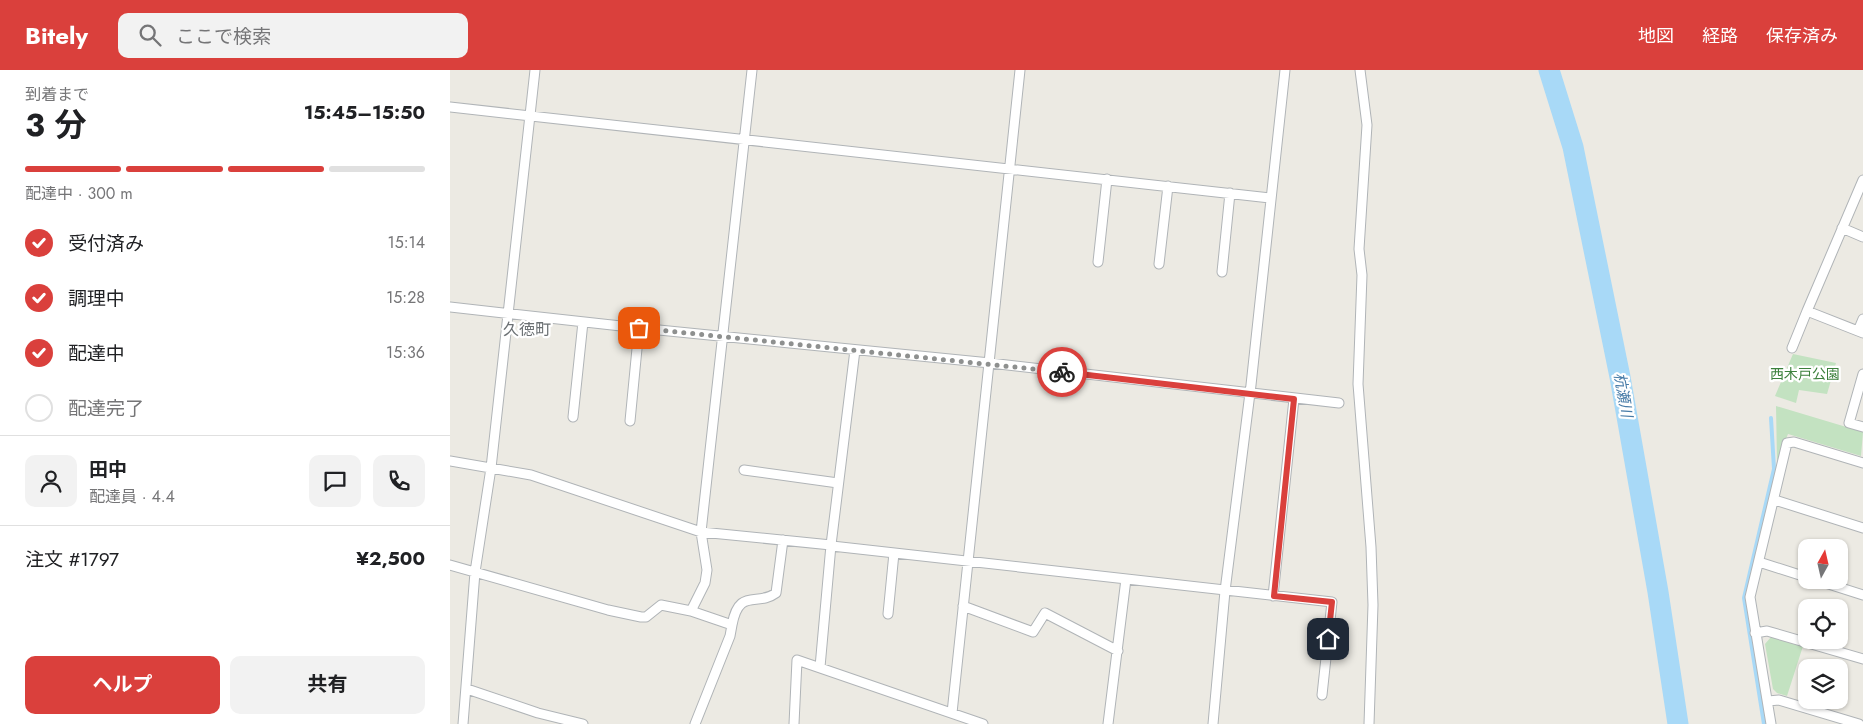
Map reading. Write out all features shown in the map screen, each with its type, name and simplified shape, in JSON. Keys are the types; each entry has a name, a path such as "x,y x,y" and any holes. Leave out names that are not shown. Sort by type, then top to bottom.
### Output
{"street":[{"path":"463,724 476,572 491,468 535,70"},
{"path":"691,611 705,583 707,570 701,532 752,70"},
{"path":"952,713 1020,70"},
{"path":"1213,724 1225,590 1285,70"},
{"path":"1360,70 1367,125 1359,248 1362,275 1358,384 1372,576 1369,724"},
{"path":"450,106 1270,198"},
{"path":"1098,262 1107,179"},
{"path":"1792,348 1806,311 1863,180"},
{"path":"1159,264 1168,186"},
{"path":"1222,272 1230,193"},
{"path":"1842,228 1863,237"},
{"path":"450,307 723,337 990,363 1339,403"},
{"path":"1806,311 1861,332 1863,319"},
{"path":"573,417 584,322"},
{"path":"630,421 639,328"},
{"path":"820,667 841,455 845,444 855,350"},
{"path":"1863,374 1849,424 1863,427"},
{"path":"1274,596 1294,399"},
{"path":"1771,724 1750,596 1775,500 1787,443 1794,442 1863,463"},
{"path":"450,462 530,475 701,532 1332,602 1322,695"},
{"path":"744,470 838,483"},
{"path":"1775,500 1863,528"},
{"path":"695,724 730,636 737,609 744,602 752,598 771,597 776,594 783,540"},
{"path":"888,614 894,553"},
{"path":"1759,562 1798,574"},
{"path":"450,565 608,610 641,617 646,616 661,604 691,611 732,625"},
{"path":"1108,724 1126,579"},
{"path":"1844,589 1863,595"},
{"path":"963,606 1033,632 1045,613 1118,651"},
{"path":"1755,633 1767,631 1863,659"},
{"path":"794,724 797,660 983,724"},
{"path":"467,690 522,708 583,724"},
{"path":"1768,701 1779,700 1859,724"}],"green space":[{"name":"西木戸公園","path":"1793,354 1836,363 1827,394 1799,390 1796,403 1775,396"},
{"path":"1776,406 1863,432 1861,456 1788,434 1777,461"},
{"path":"1771,637 1798,645 1798,649 1802,649 1787,696 1777,693 1773,689 1765,644"}],"waterway":[{"name":"杭瀬川","path":"1549,70 1573,147 1620,377 1658,592 1678,724"},
{"path":"1764,724 1744,598 1774,469 1771,418"}],"way so far":[{"path":"639,328 990,363 1062,372"}],"district":[{"name":"久徳町","path":"527,329"}],"route":[{"path":"1062,372 1294,399 1274,596 1332,602 1328,639"}]}
